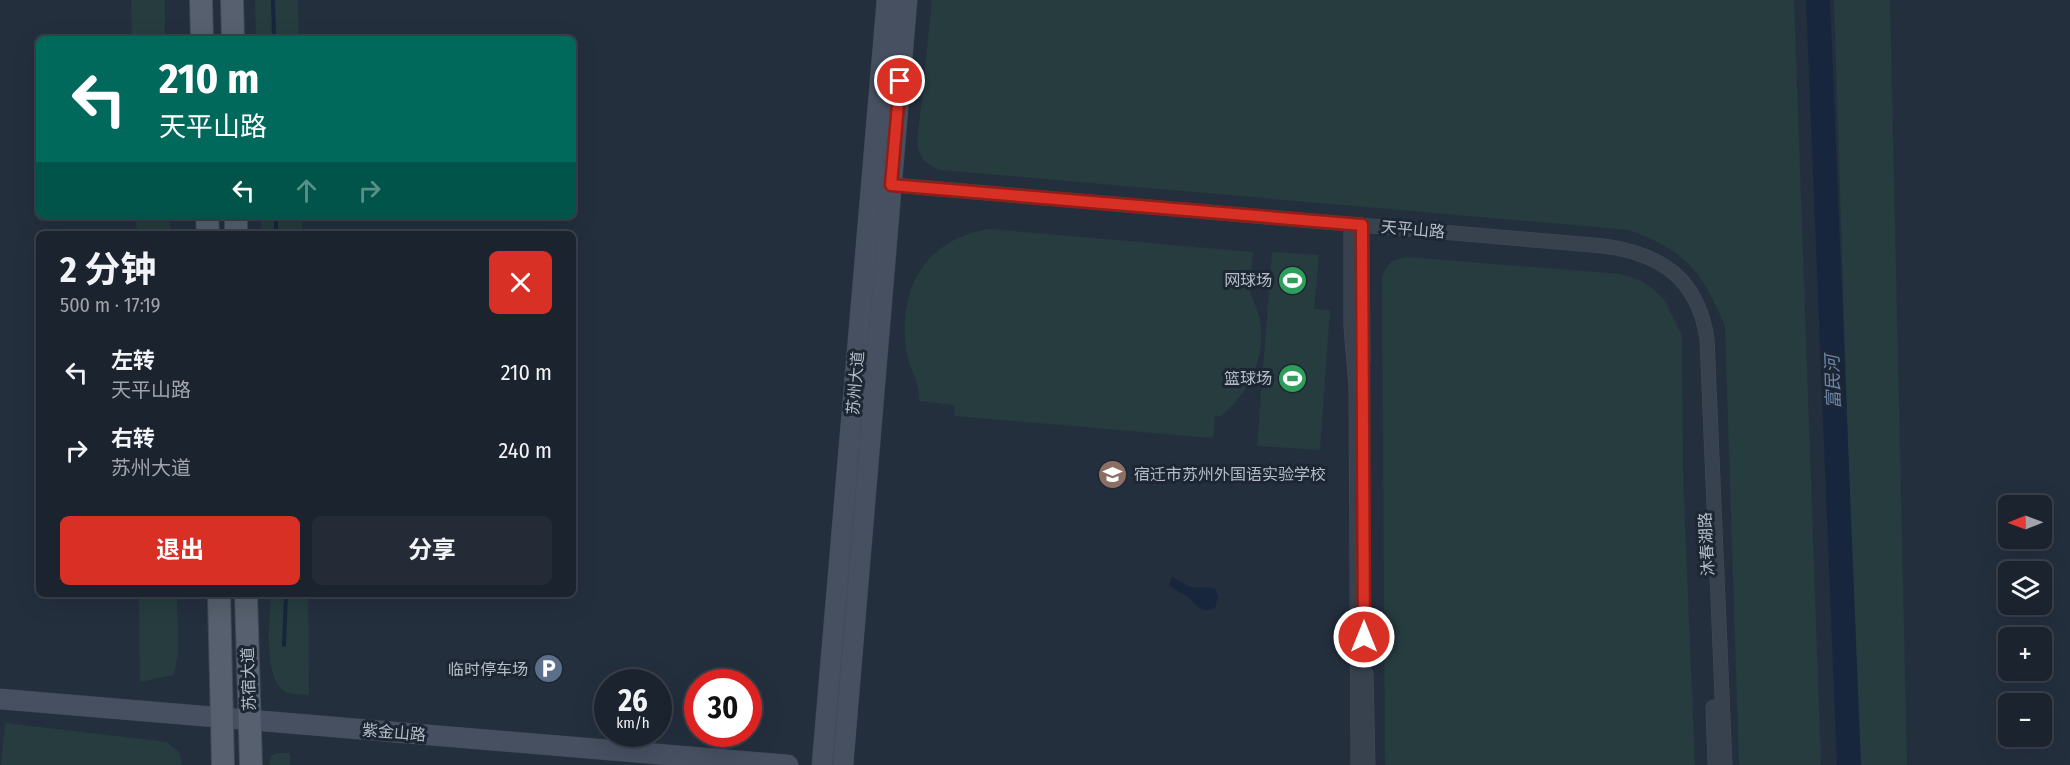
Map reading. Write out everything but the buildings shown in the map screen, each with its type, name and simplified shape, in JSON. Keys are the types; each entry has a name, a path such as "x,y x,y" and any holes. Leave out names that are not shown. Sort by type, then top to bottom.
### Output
{"main road":[{"path":"201,0 202,36"},
{"path":"232,0 233,36"},
{"name":"苏宿大道","path":"219,597 223,765"},
{"name":"苏宿大道","path":"246,597 250,765"}],"street":[{"name":"苏州大道","path":"843,765 881,188 887,0"},
{"name":"苏州大道","path":"822,765 881,188 907,0"},
{"name":"天平山路","path":"881,188 1356,228 1620,255 1636,259 1652,267 1677,286 1701,322"},
{"path":"1356,228 1352,326 1356,388 1358,765"},
{"path":"1356,228 1368,765"},
{"name":"沐春湖路","path":"1701,322 1704,517 1716,765"},
{"name":"沐春湖路","path":"1701,322 1709,363 1712,493 1725,765"},
{"name":"紫金山路","path":"0,699 788,765"}],"green space":[{"path":"131,0 165,0 165,36 132,36"},
{"path":"255,0 298,0 299,36 256,36"},
{"path":"932,0 1794,0 1821,765 1739,765 1725,326 1708,290 1689,265 1678,255 1665,246 1629,230 942,170 925,162 917,145"},
{"path":"1834,0 1890,0 1907,765 1858,765"},
{"path":"136,219 167,219 170,223 171,231 137,231"},
{"path":"261,219 302,219 302,231 261,231"},
{"path":"990,229 1253,252 1250,290 1261,330 1259,358 1240,396 1221,416 1215,416 1213,438 954,416 955,405 919,401 918,386 906,349 907,306 912,287 921,270 933,255 949,243 968,234"},
{"name":"篮球场","path":"1272,252 1319,255 1314,309 1330,310 1320,450 1257,446"},
{"path":"1406,257 1620,274 1640,280 1665,301 1682,335 1683,475 1695,765 1385,765 1382,278 1390,263"},
{"path":"139,597 177,597 178,653 174,675 140,682"},
{"path":"271,597 308,597 309,695 286,692 278,685 270,662"},
{"path":"5,723 167,742 179,752 182,765 1,765"},
{"path":"276,753 290,753 290,765 269,765 271,756"}],"water":[{"path":"1172,577 1190,587 1215,588 1218,597 1215,608 1204,610 1198,607 1188,597 1169,585"}],"waterway":[{"path":"273,0 274,36"},
{"name":"富民河","path":"1818,0 1849,765"},
{"path":"276,219 276,231"},
{"path":"284,645 286,597"}],"place":[{"name":"网球场","path":"1293,280"},
{"name":"篮球场","path":"1293,378"},
{"name":"宿迁市苏州外国语实验学校","path":"1113,474"},
{"name":"临时停车场","path":"549,669"}],"route":[{"path":"900,81 891,185 1362,225 1364,637"}]}
